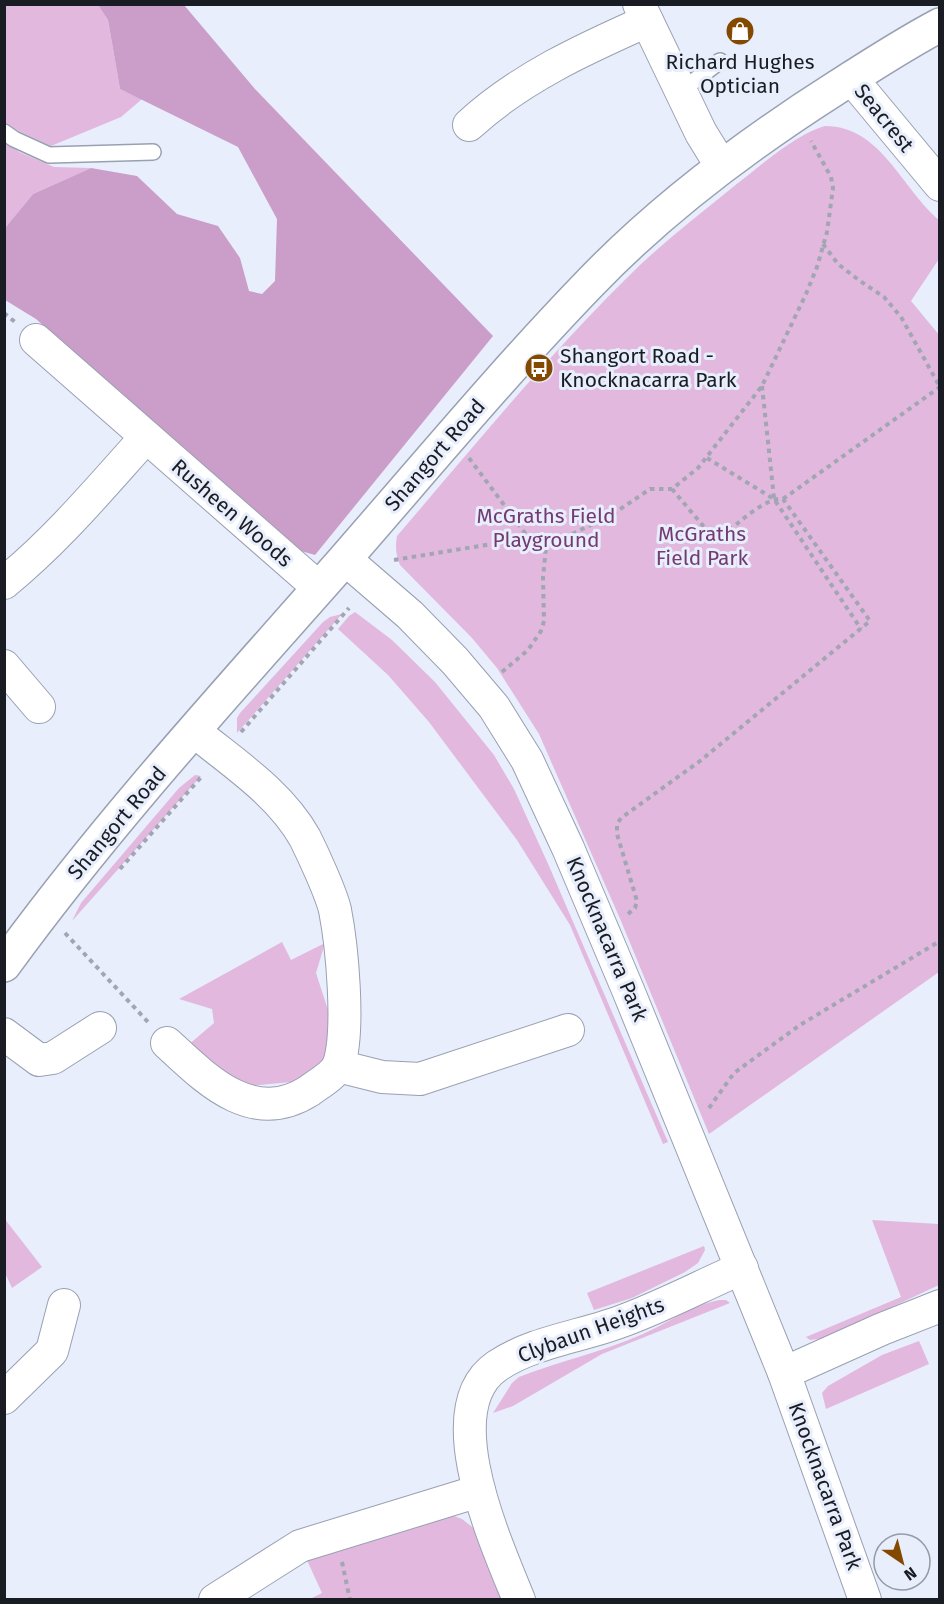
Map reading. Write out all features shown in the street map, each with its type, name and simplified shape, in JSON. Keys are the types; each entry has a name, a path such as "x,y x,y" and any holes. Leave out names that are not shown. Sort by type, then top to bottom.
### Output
{"street":[{"path":"469,125 512,92 643,13 701,133 722,167"},
{"name":"Shangort Road","path":"9,949 194,731 521,357 591,281 649,227 722,167 793,115 939,25"},
{"name":"Seacrest","path":"851,78 939,185"},
{"name":"Rusheen Woods","path":"36,340 319,588"},
{"path":"4,583 25,566 74,517 146,437"},
{"name":"Knocknacarra Park","path":"345,559 410,615 455,661 494,707 527,760 568,848 742,1268 784,1373 865,1599"},
{"path":"4,666 39,707"},
{"path":"167,1043 223,1091 253,1102 286,1101 323,1081 338,1066 342,1044 344,1006 340,947 334,907 309,849 282,805 194,731"},
{"path":"4,1034 39,1060 53,1058 100,1028"},
{"path":"338,1066 382,1077 420,1079 568,1030"},
{"name":"Clybaun Heights","path":"519,1599 479,1491 470,1447 469,1422 473,1397 482,1380 497,1366 535,1348 624,1321 742,1268"},
{"path":"4,1398 52,1351 64,1305"},
{"path":"784,1373 939,1306"},
{"path":"214,1599 300,1546 479,1491"}],"lane":[{"path":"681,91 720,61"},
{"path":"4,132 50,155 153,152"}],"path":[{"path":"394,560 504,542 532,541 546,547 613,514 650,489 672,489 698,468 762,386 817,267 831,209 833,188 831,177 810,139"},
{"path":"672,489 710,534 716,537 723,535 774,499 783,499 939,387 901,317 884,297 838,264 823,244"},
{"path":"762,386 774,499"},
{"path":"463,452 532,541"},
{"path":"707,458 774,499 861,629"},
{"path":"624,916 635,908 637,901 616,834 617,824 621,818 700,761 870,621 783,499"},
{"path":"496,675 528,651 541,631 544,621 543,578 546,547"},
{"path":"236,737 349,608"},
{"path":"117,872 209,768"},
{"path":"64,932 72,924"},
{"path":"58,926 167,1043"},
{"path":"707,1110 735,1073 800,1025 939,941"},
{"path":"338,1534 350,1599"}],"green space":[{"path":"5,5 98,5 108,20 120,89 142,99 121,117 51,146 6,125"},
{"name":"McGraths Field Park","path":"825,126 844,129 861,136 876,148 939,220 939,259 911,301 940,336 939,972 709,1134 621,921 539,734 497,668 472,638 400,565 396,540 397,536 576,330 640,265 688,223 769,159 803,135"},
{"path":"4,141 19,152 54,167 91,168 33,194 5,228"},
{"path":"355,612 392,640 435,682 494,755 514,789 549,866 668,1142 663,1144 570,925 517,840 429,722 388,675 338,629"},
{"path":"342,614 237,733 237,718 240,713 323,622 330,617"},
{"path":"195,775 201,776 72,921 81,903 179,788"},
{"path":"282,942 291,960 325,943 316,973 329,1013 332,1038 325,1063 302,1081 238,1087 187,1046 214,1023 212,1009 179,999"},
{"path":"4,1218 42,1267 12,1288 5,1273"},
{"path":"872,1220 939,1224 939,1285 826,1338 810,1340 806,1337 901,1297"},
{"path":"704,1246 705,1250 698,1263 685,1272 632,1298 594,1310 587,1293"},
{"path":"720,1300 730,1303 602,1354 513,1406 493,1413 512,1383 519,1377 628,1340 690,1310"},
{"path":"919,1341 929,1364 826,1409 822,1393 828,1386 882,1355"},
{"path":"443,1512 462,1519 481,1534 504,1599 310,1599 322,1593 306,1558"}],"shaded area":[{"path":"98,5 184,5 255,89 493,336 315,555 287,547 36,319 5,300 5,228 33,194 91,168 137,176 177,214 218,226 240,258 249,291 262,294 275,281 277,219 238,147 120,89 108,20"}],"place":[{"name":"Richard Hughes Optician","path":"740,31"},
{"name":"Shangort Road - Knocknacarra Park","path":"539,368"}],"park label":[{"name":"McGraths Field Playground","path":"546,528"}]}
